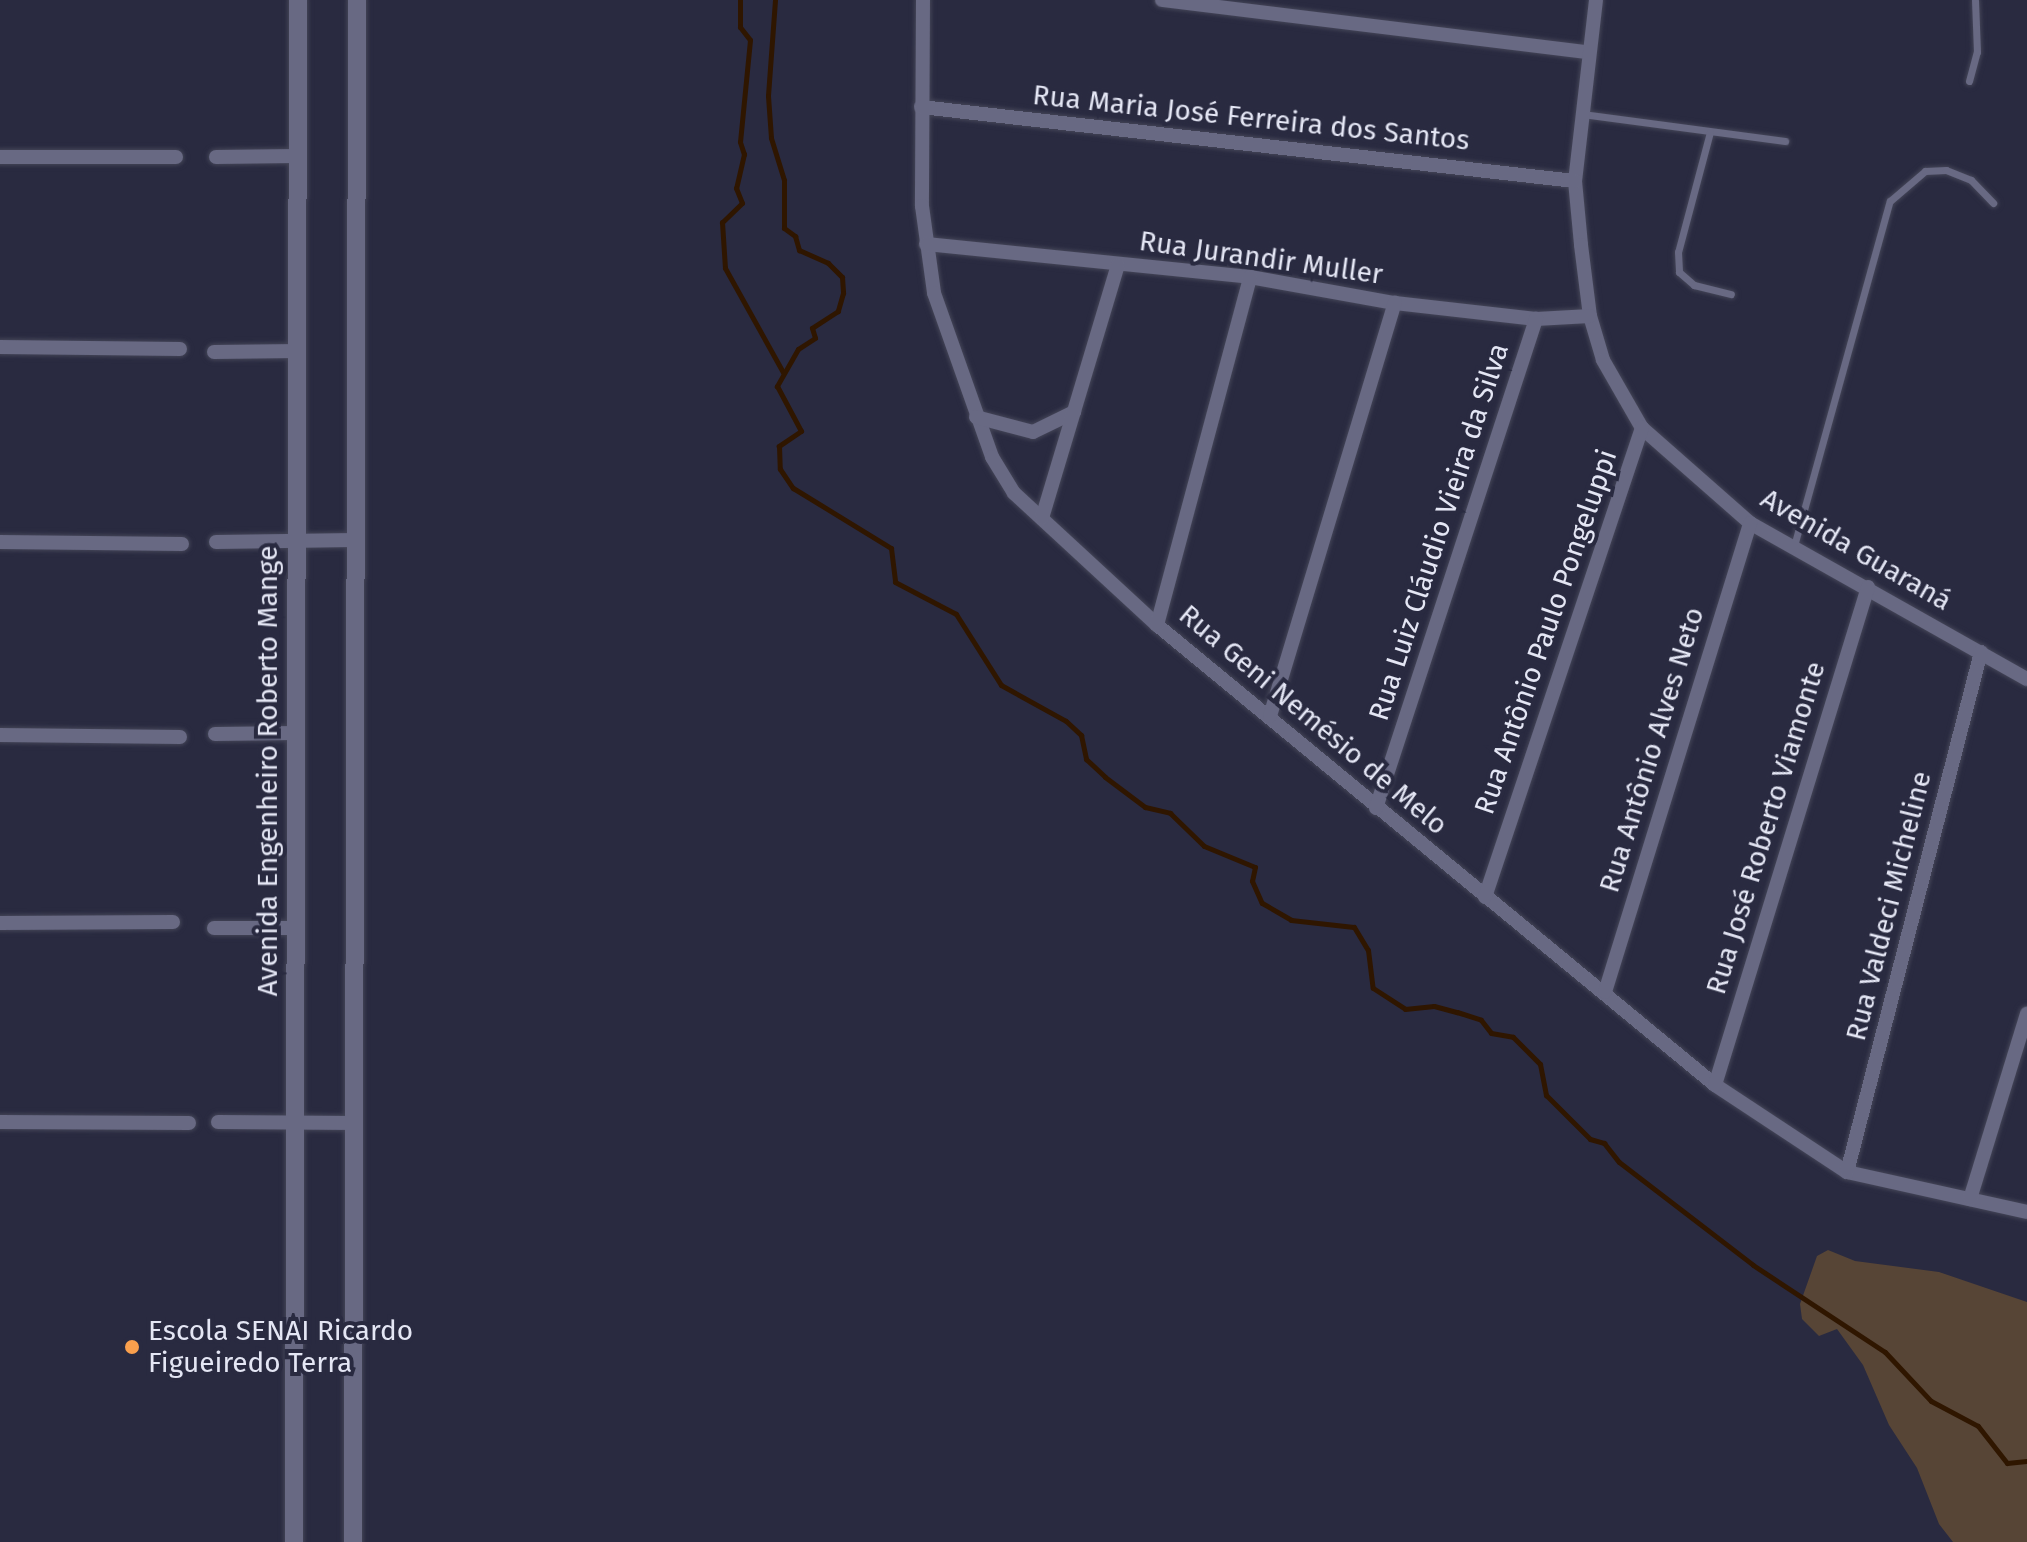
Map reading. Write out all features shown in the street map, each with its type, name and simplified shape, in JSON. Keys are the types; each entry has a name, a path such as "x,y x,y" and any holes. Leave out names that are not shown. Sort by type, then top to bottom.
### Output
{"street":[{"name":"Avenida Engenheiro Roberto Mange","path":"294,1542 298,0"},
{"path":"353,1542 357,0"},
{"name":"Rua Geni Nemésio de Melo","path":"923,0 921,107 926,244 934,293 976,417 1001,475 1042,518 1157,625 1715,1085 1847,1172 2027,1212"},
{"path":"1162,0 1588,52"},
{"name":"Avenida Guaraná","path":"1596,0 1580,113 1575,181 1590,316 1603,360 1642,428 1750,523 2027,679"},
{"name":"Rua Maria José Ferreira dos Santos","path":"921,107 1575,181"},
{"path":"216,157 296,156"},
{"path":"0,157 176,157"},
{"name":"Rua Jurandir Muller","path":"926,244 1250,277 1395,303 1536,319 1590,316"},
{"path":"1042,518 1118,265"},
{"path":"1157,625 1250,277"},
{"path":"1270,716 1395,303"},
{"name":"Rua Luiz Cláudio Vieira da Silva","path":"1376,808 1536,319"},
{"path":"0,347 180,349"},
{"path":"214,352 298,351"},
{"path":"976,417 1033,432 1074,412"},
{"name":"Rua Antônio Paulo Pongeluppi","path":"1485,897 1642,428"},
{"name":"Rua Antônio Alves Neto","path":"1605,992 1750,523"},
{"path":"216,542 355,540"},
{"path":"0,542 182,544"},
{"name":"Rua José Roberto Viamonte","path":"1715,1085 1868,587"},
{"name":"Rua Valdeci Micheline","path":"1847,1172 1981,652"},
{"path":"215,734 295,733"},
{"path":"0,735 180,737"},
{"path":"0,923 173,922"},
{"path":"214,928 294,928"},
{"path":"1970,1199 2027,1014"},
{"path":"0,1122 189,1123"},
{"path":"218,1122 355,1123"}],"lane":[{"path":"1969,81 1977,52 1975,0"},
{"path":"1580,113 1785,141"},
{"path":"1710,132 1678,252 1679,272 1694,285 1731,294"},
{"path":"1794,546 1890,201 1925,171 1946,170 1971,180 1993,203"}],"shaded area":[{"path":"1828,1250 1855,1261 1939,1272 2027,1302 2027,1542 1953,1542 1939,1524 1917,1468 1889,1425 1863,1365 1837,1329 1819,1336 1802,1319 1800,1304 1817,1256"}],"waterway":[{"path":"740,0 740,27 750,40 740,142 744,154 736,188 742,203 722,222 725,268 783,372"},
{"path":"775,0 768,96 771,138 784,180 784,228 795,236 799,250 828,263 842,277 843,293 838,311 812,328 815,338 798,349 777,386 801,431 779,446 780,469 793,488 891,548 895,582 956,614 1001,685 1066,721 1081,735 1086,759 1105,777 1145,807 1170,813 1204,846 1255,867 1252,881 1262,903 1291,920 1354,927 1368,950 1373,988 1405,1009 1434,1006 1481,1020 1491,1033 1513,1037 1540,1064 1546,1095 1590,1139 1604,1143 1619,1162 1753,1265 1885,1352 1931,1401 1978,1426 2007,1463 2027,1461"}],"place":[{"name":"Escola SENAI Ricardo Figueiredo Terra","path":"132,1347"}]}
